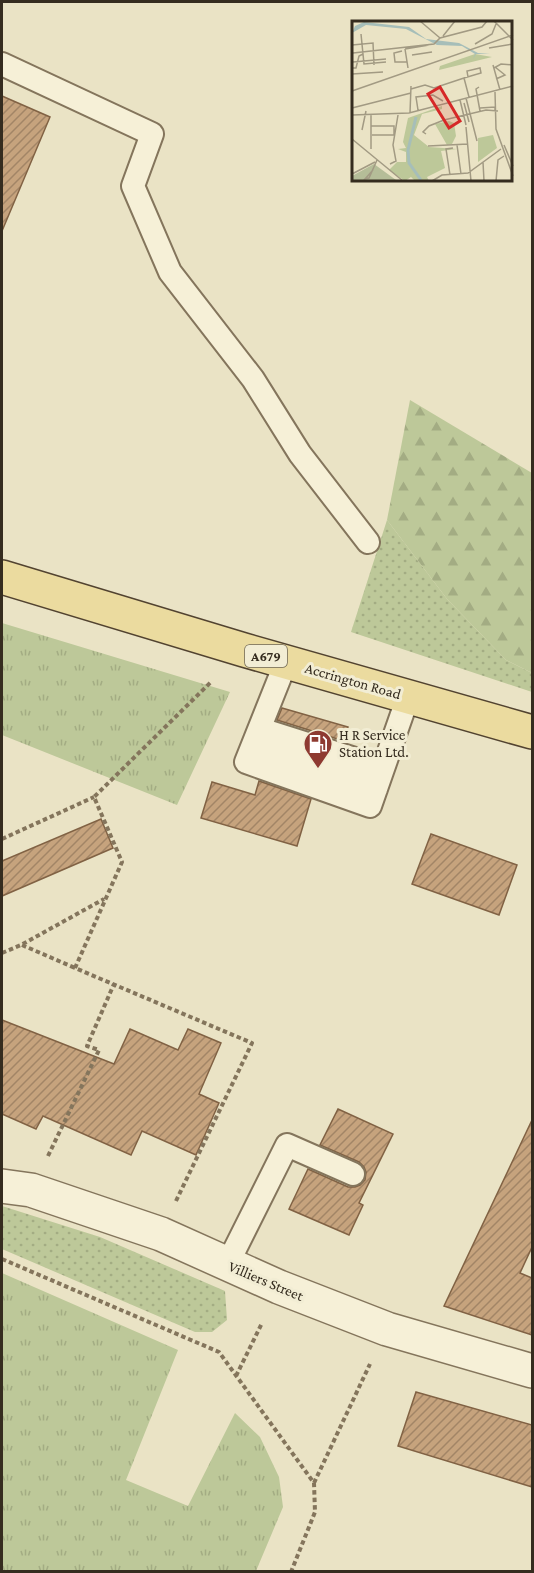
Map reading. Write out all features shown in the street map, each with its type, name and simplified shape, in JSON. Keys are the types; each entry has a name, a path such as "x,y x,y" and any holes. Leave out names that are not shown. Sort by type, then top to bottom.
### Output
{"main road":[{"name":"Accrington Road","path":"2,578 532,732"}],"street":[{"name":"Villiers Street","path":"16,1188 160,1234 279,1287 387,1329 532,1371"}],"lane":[{"path":"2,64 152,134 133,186 170,272 253,379 300,454 368,542"},
{"path":"286,662 246,762 370,806 408,697"},
{"path":"256,737 380,778"},
{"path":"227,1265 288,1145 353,1174"}],"path":[{"path":"2,839 94,797 204,689"},
{"path":"75,968 122,862 94,797"},
{"path":"2,953 21,945 105,898"},
{"path":"21,945 252,1043 160,1234"},
{"path":"16,1188 99,1050 87,1046 114,984"},
{"path":"2,1259 219,1352 314,1483"},
{"path":"236,1376 279,1287"},
{"path":"291,1572 315,1512 314,1483 387,1329"}],"green space":[{"path":"410,400 532,473 532,673 506,660 447,599 387,520"},
{"path":"387,520 447,599 506,660 532,673 532,692 351,632"},
{"path":"2,623 230,692 177,805 2,735"},
{"path":"2,1206 100,1237 225,1291 227,1320 212,1332 195,1332 2,1249"},
{"path":"2,1273 178,1350 126,1480 188,1506 235,1413 260,1437 279,1477 283,1507 256,1571 2,1571"}],"building":[{"path":"2,96 50,117 2,231"},
{"path":"282,708 348,727 344,741 277,720"},
{"path":"259,781 311,799 297,846 201,818 212,782 255,795"},
{"path":"101,819 113,848 2,896 2,861"},
{"path":"431,834 517,865 499,915 412,884"},
{"path":"2,1020 114,1064 130,1029 178,1050 188,1029 221,1043 199,1094 219,1103 196,1155 142,1131 131,1155 43,1116 36,1129 2,1114"},
{"path":"338,1109 393,1134 359,1203 363,1205 349,1235 289,1209 308,1169 348,1187 360,1185 365,1180 366,1172 359,1162 320,1145"},
{"path":"532,1120 532,1247 520,1273 532,1278 532,1335 444,1306"},
{"path":"416,1392 532,1425 532,1487 398,1446"}],"place":[{"name":"H R Service Station Ltd.","path":"318,770"}]}
